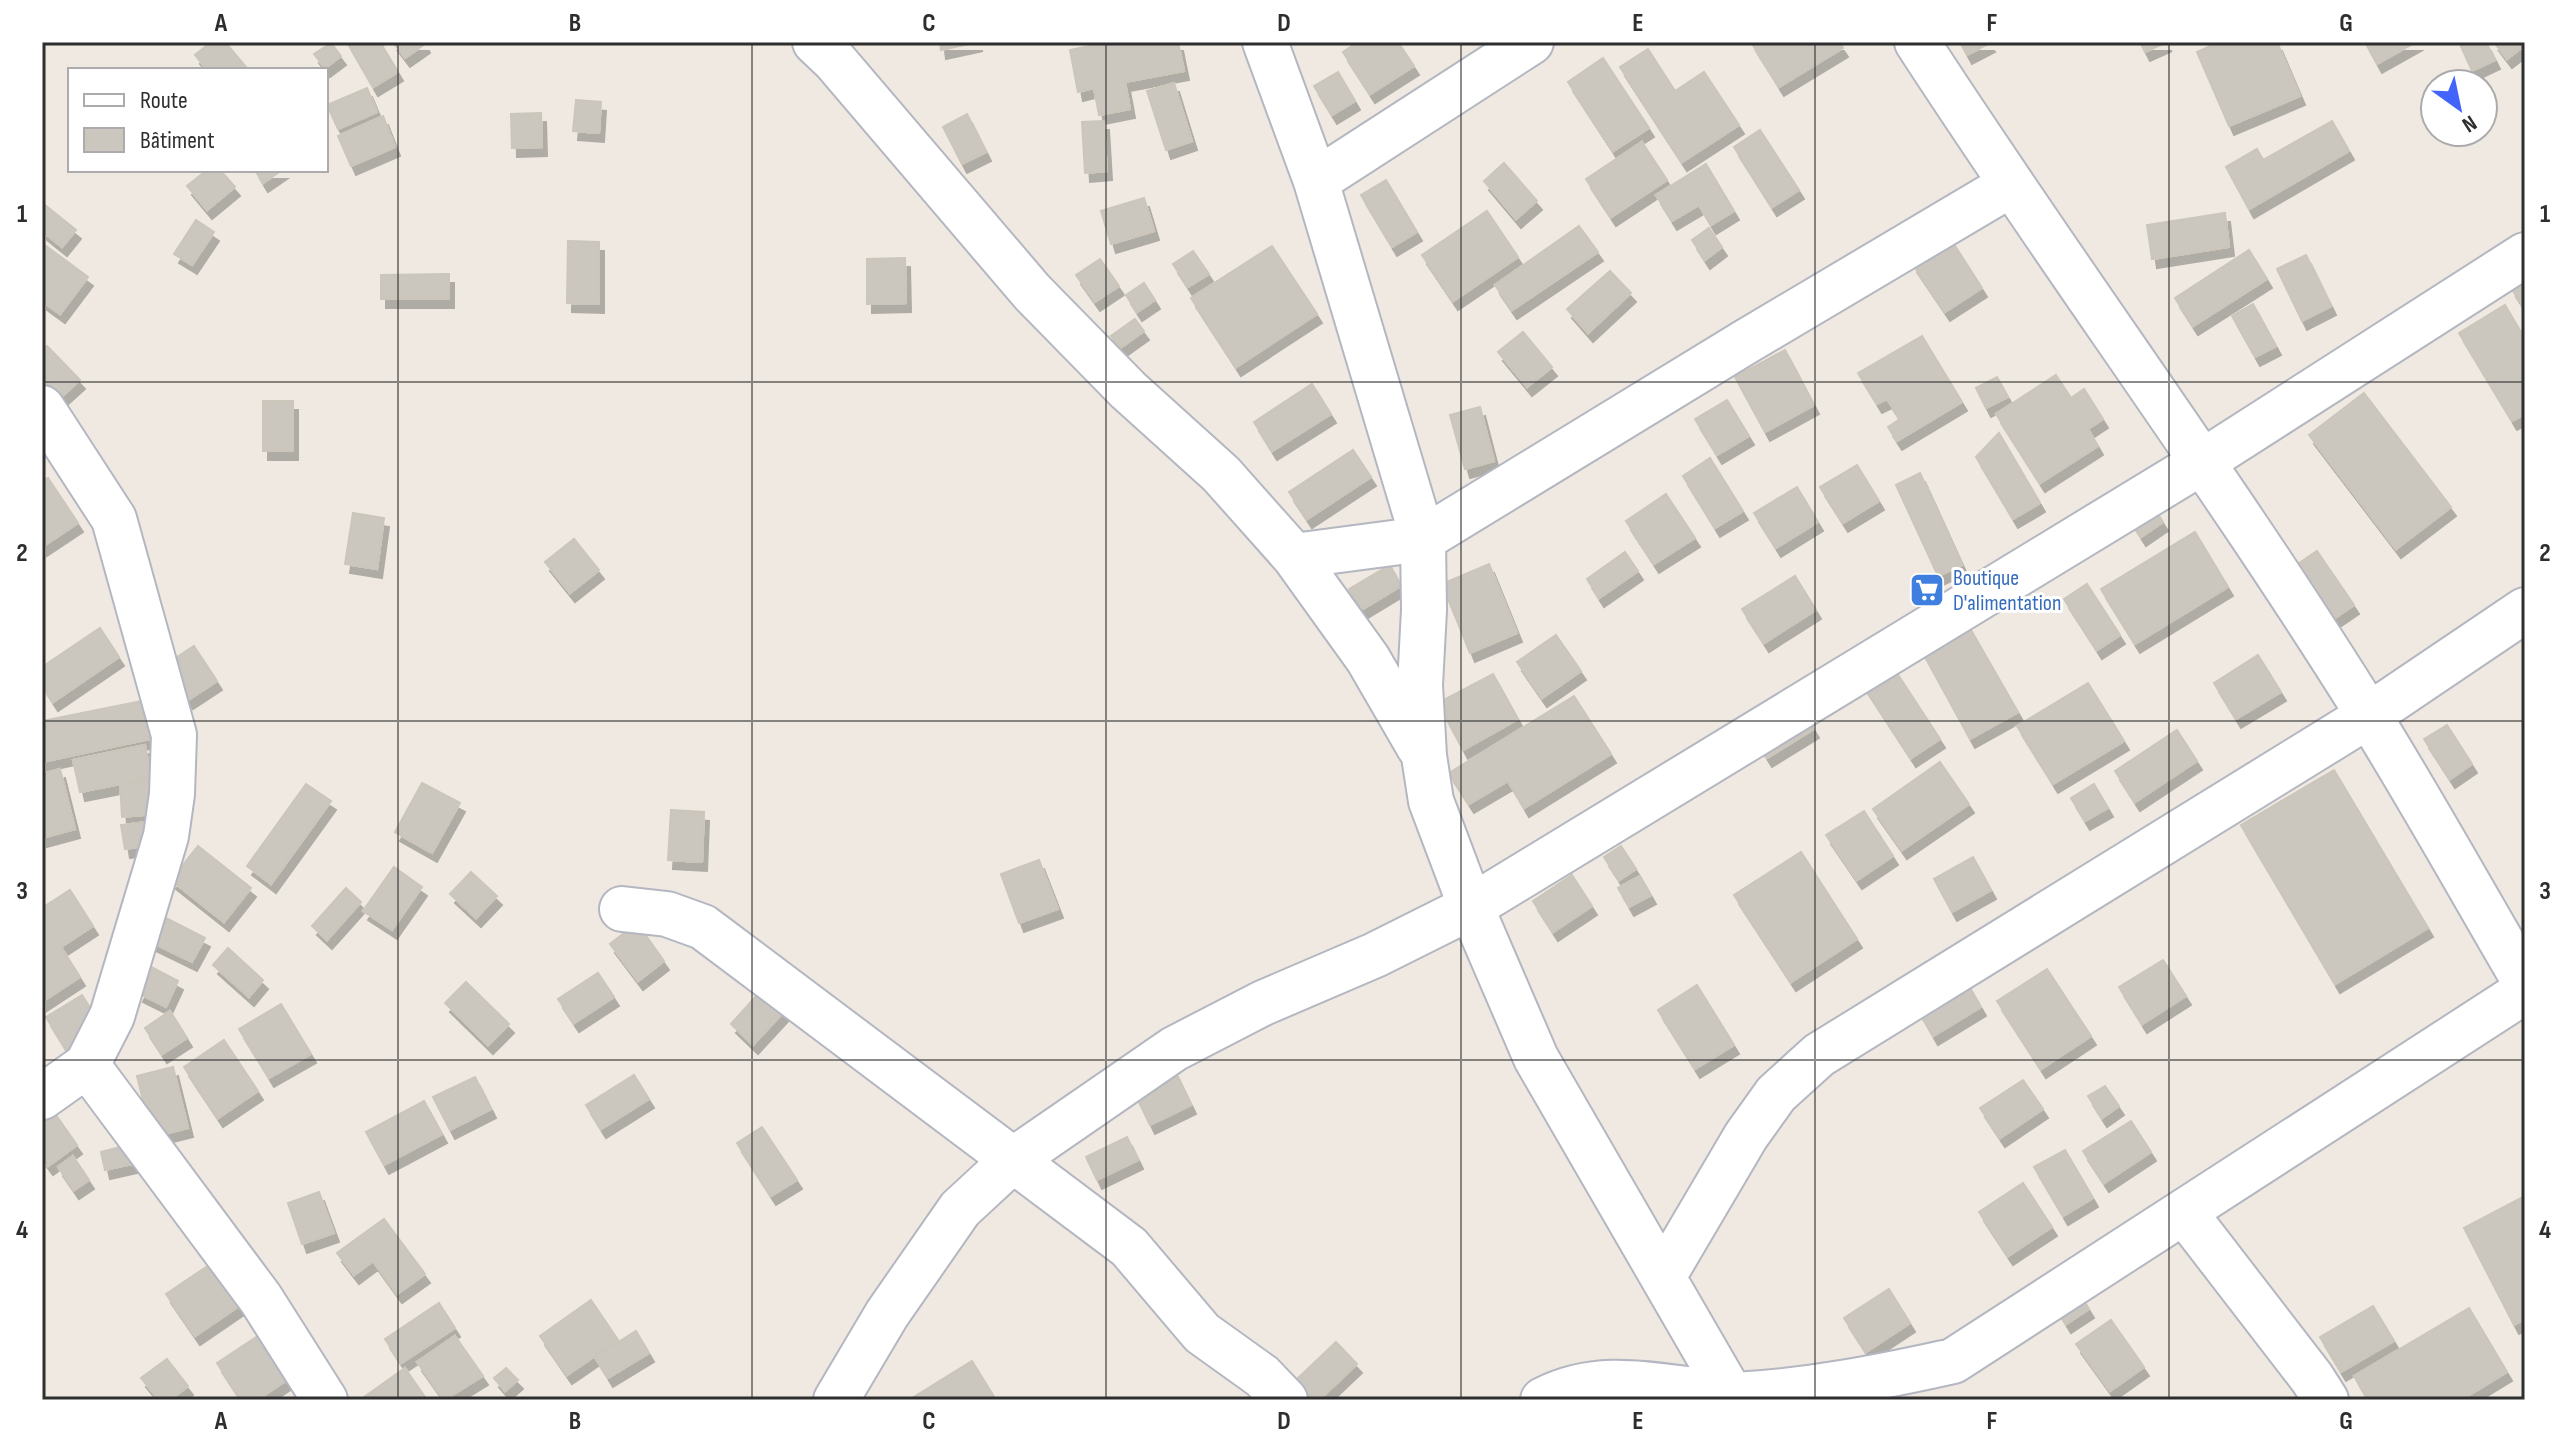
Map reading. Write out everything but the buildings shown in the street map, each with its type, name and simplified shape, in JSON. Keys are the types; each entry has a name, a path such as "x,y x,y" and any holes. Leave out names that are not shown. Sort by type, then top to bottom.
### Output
{"street":[{"path":"815,42 834,60 1032,292 1128,390 1221,474 1294,556 1368,659 1424,756"},
{"path":"1265,42 1316,181 1423,539 1424,610 1420,685 1424,756 1431,801 1471,907 1536,1058 1731,1398"},
{"path":"1316,181 1531,42"},
{"path":"1917,42 2010,185 2202,462 2368,716 2525,982"},
{"path":"1294,556 1423,539 2010,185"},
{"path":"836,1400 887,1314 960,1209 1013,1160 1174,1049 1263,1003 1375,955 1471,907 2202,462 2525,255"},
{"path":"42,408 114,519 174,735 172,794 166,836 112,1016 87,1065 42,1097"},
{"path":"1663,1277 1746,1136 1776,1094 1819,1055 2368,716 2525,610"},
{"path":"622,909 667,914 703,927 1129,1247 1202,1333 1262,1376 1285,1400"},
{"path":"1543,1400 1564,1389 1623,1380 1731,1398 1874,1379 1951,1380 2184,1212 2525,991"},
{"path":"87,1065 261,1299 325,1400"},
{"path":"2184,1212 2326,1400"}],"place":[{"name":"Boutique D'alimentation","path":"1927,590"}]}
